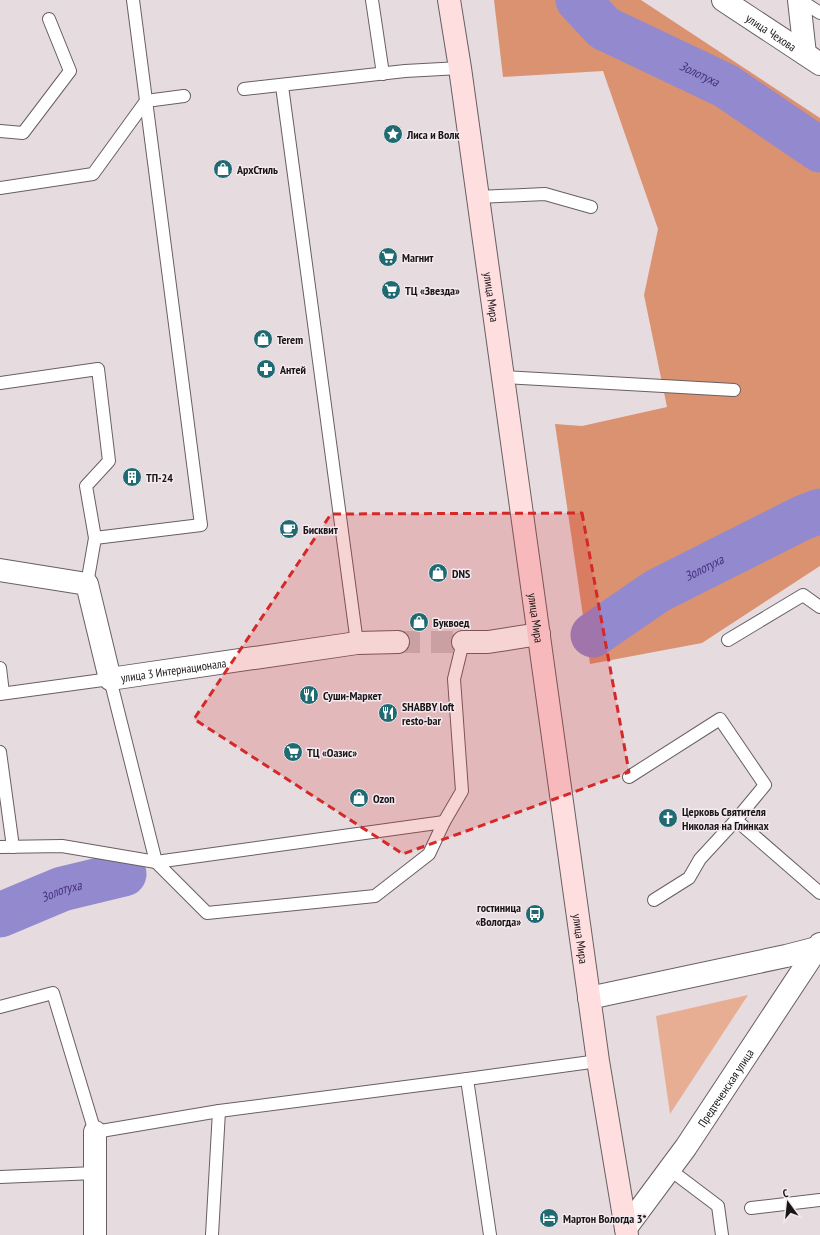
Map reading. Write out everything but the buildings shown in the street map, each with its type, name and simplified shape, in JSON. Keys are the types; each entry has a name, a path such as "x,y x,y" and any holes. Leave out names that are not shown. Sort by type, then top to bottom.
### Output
{"main road":[{"name":"улица Мира","path":"449,0 460,68 589,998 626,1232"}],"street":[{"name":"улица Чехова","path":"722,0 812,59"},
{"path":"799,0 812,59"},
{"path":"0,570 87,584"},
{"name":"улица 3 Интернационала","path":"87,584 110,679 357,643 398,642"},
{"path":"463,642 488,642 539,634"},
{"path":"589,998 786,956 818,946"},
{"name":"Предтеченская улица","path":"626,1232 669,1169 686,1147 818,946"},
{"path":"95,1132 95,1235"}],"lane":[{"path":"95,538 201,525 133,0"},
{"path":"372,0 383,74"},
{"path":"799,0 820,13"},
{"path":"0,131 23,133 70,71 49,19"},
{"path":"244,89 383,74 460,68"},
{"path":"282,86 357,643"},
{"path":"0,188 93,174 146,101 184,96"},
{"path":"478,197 545,194 591,207"},
{"path":"0,383 98,369 109,461 86,486 95,538 87,584"},
{"path":"503,377 734,390"},
{"path":"728,640 803,595 820,607"},
{"path":"0,668 2,694 110,679 156,862 206,913 375,896 429,854 444,822 462,790 454,680 463,642"},
{"path":"629,777 720,719 765,785 736,820 700,859 689,878 654,900"},
{"path":"0,752 13,847"},
{"path":"736,820 820,893"},
{"path":"0,847 62,846 156,862 444,822"},
{"path":"0,1007 53,993 95,1132 219,1111 467,1079 598,1060"},
{"path":"467,1079 490,1235"},
{"path":"212,1235 219,1111"},
{"path":"669,1169 718,1206 722,1235"},
{"path":"0,1177 96,1173"},
{"path":"751,1208 820,1200"}],"highlighted area":[{"path":"582,513 629,772 403,854 194,719 331,514"}],"shaded area":[{"path":"494,0 641,0 820,118 820,566 702,643 590,664 555,424 582,426 667,407 644,295 658,229 603,71 503,77"},
{"path":"748,995 670,1114 656,1016"}],"waterway":[{"name":"Золотуха","path":"578,0 604,28 726,86 820,150"},
{"name":"Золотуха","path":"593,635 657,591 802,518 820,511"},
{"name":"Золотуха","path":"0,915 62,889 124,874"}],"tunnel":[{"path":"398,642 463,642"}],"place":[{"name":"Лиса и Волк","path":"393,134"},
{"name":"АрхСтиль","path":"223,169"},
{"name":"Магнит","path":"388,257"},
{"name":"ТЦ «Звезда»","path":"391,290"},
{"name":"Terem","path":"263,339"},
{"name":"Антей","path":"266,369"},
{"name":"ТП-24","path":"132,477"},
{"name":"Бисквит","path":"289,529"},
{"name":"DNS","path":"438,573"},
{"name":"Буквоед","path":"419,622"},
{"name":"Суши-Маркет","path":"309,695"},
{"name":"SHABBY loft resto-bar","path":"388,713"},
{"name":"ТЦ «Оазис»","path":"293,752"},
{"name":"Ozon","path":"359,798"},
{"name":"Церковь Святителя Николая на Глинках","path":"668,818"},
{"name":"гостиница «Вологда»","path":"535,914"},
{"name":"Мартон Вологда 3*","path":"549,1218"}]}
